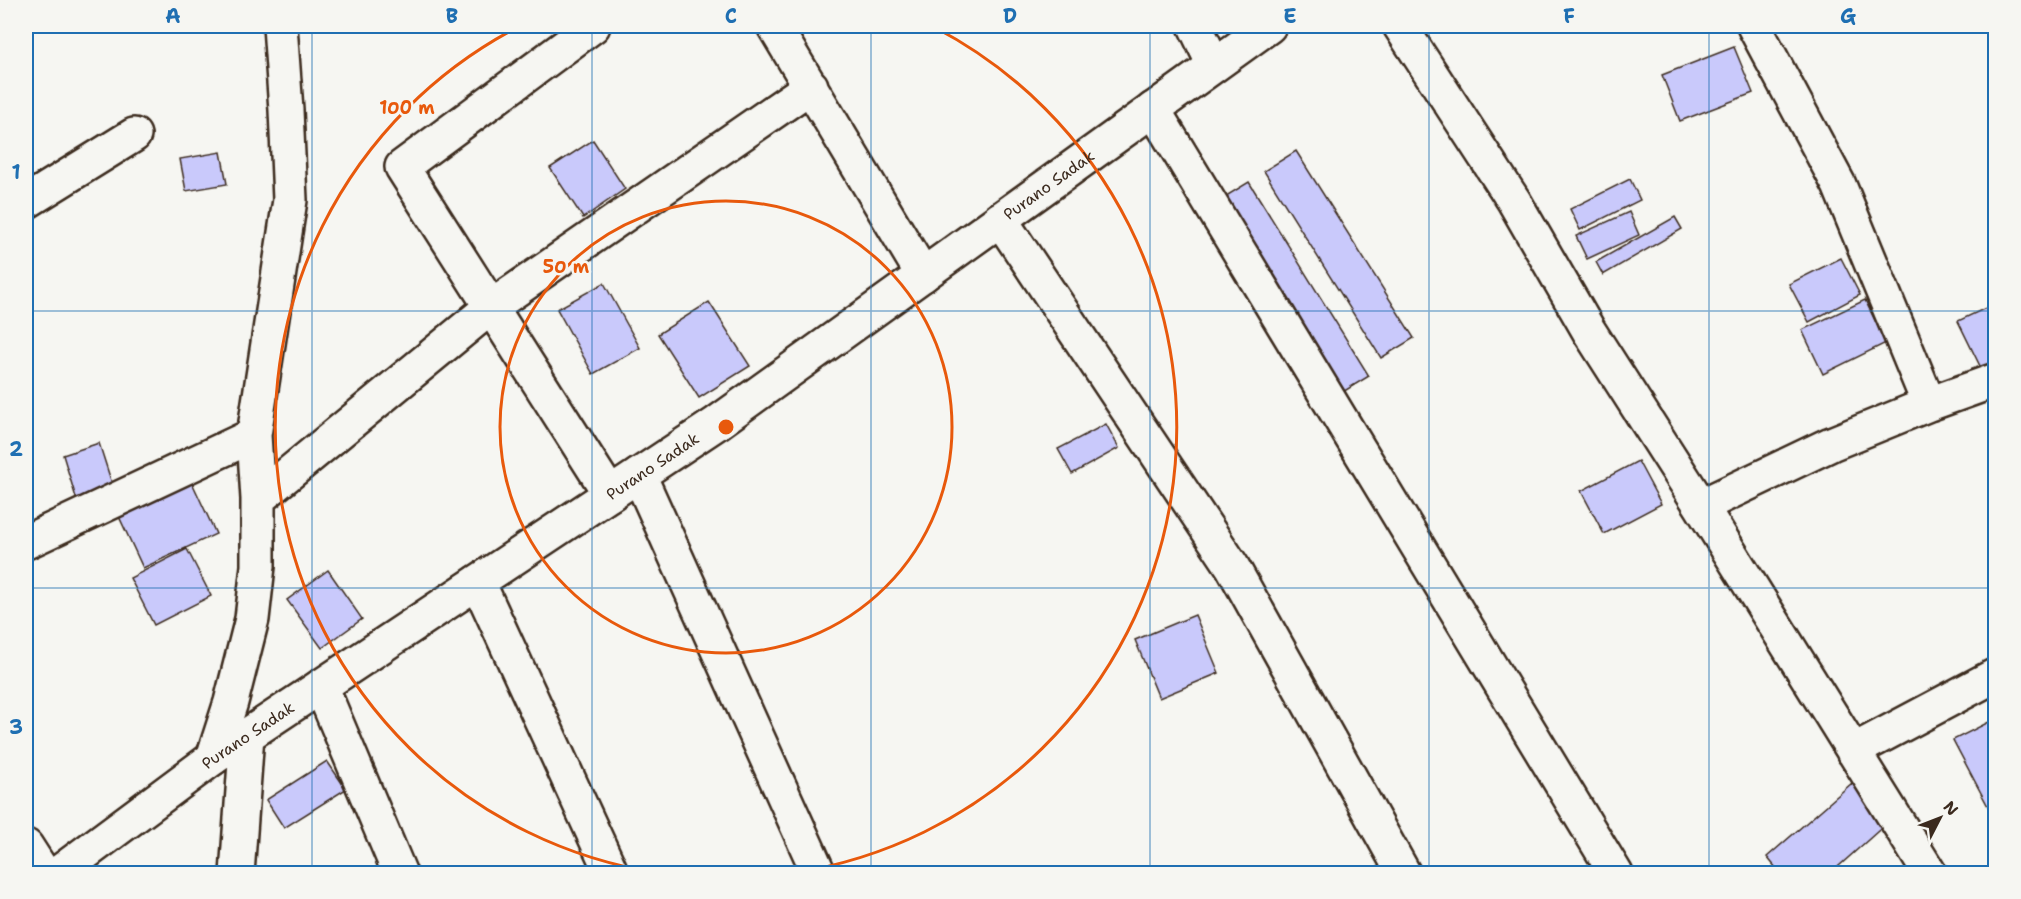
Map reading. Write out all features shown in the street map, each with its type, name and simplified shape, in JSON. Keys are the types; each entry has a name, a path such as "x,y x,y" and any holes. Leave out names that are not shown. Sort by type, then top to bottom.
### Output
{"street":[{"path":"213,758 231,702 252,619 258,566 258,499 254,435 290,200 280,26"},
{"path":"592,26 402,167 610,494"},
{"path":"774,26 923,275"},
{"path":"1195,26 1214,65"},
{"name":"Purano Sadak","path":"57,873 213,758 717,423 1269,26"},
{"path":"1400,26 1514,201 1589,331 1930,873"},
{"path":"1754,26 1839,185 1929,404"},
{"path":"258,499 491,307 811,86"},
{"path":"1153,109 1616,873"},
{"path":"26,202 134,135"},
{"path":"1000,219 1232,566 1404,873"},
{"path":"1701,506 1831,444 1995,380"},
{"path":"26,542 254,435"},
{"path":"639,475 819,873"},
{"path":"478,582 612,873"},
{"path":"1853,751 1995,675"},
{"path":"321,686 400,873"},
{"path":"237,873 247,735"},
{"path":"26,846 44,873"}],"building":[{"path":"1734,47 1753,93 1680,121 1662,75"},
{"path":"593,140 625,189 583,218 550,168"},
{"path":"1296,151 1414,338 1381,358 1264,171"},
{"path":"221,152 227,184 186,191 180,159"},
{"path":"1630,179 1640,200 1580,230 1570,209"},
{"path":"1249,182 1369,376 1333,398 1213,204"},
{"path":"1629,212 1639,235 1587,259 1576,236"},
{"path":"1675,217 1682,229 1603,275 1596,262"},
{"path":"1841,258 1860,295 1809,322 1789,284"},
{"path":"604,283 640,348 593,374 557,309"},
{"path":"1865,300 1886,343 1823,374 1802,330"},
{"path":"709,302 750,366 699,398 658,334"},
{"path":"1988,307 1996,324 1996,361 1981,368 1958,321"},
{"path":"1106,424 1119,448 1072,474 1058,449"},
{"path":"99,443 114,490 77,501 63,455"},
{"path":"1638,461 1661,504 1604,534 1581,491"},
{"path":"189,476 216,534 143,568 116,510"},
{"path":"187,549 211,596 154,625 130,578"},
{"path":"328,570 362,619 322,648 287,600"},
{"path":"1195,615 1219,673 1159,698 1135,640"},
{"path":"1989,722 1996,735 1996,807 1990,810 1953,740"},
{"path":"327,761 346,789 284,828 266,800"},
{"path":"1852,783 1887,823 1830,874 1781,874 1767,857"}]}
